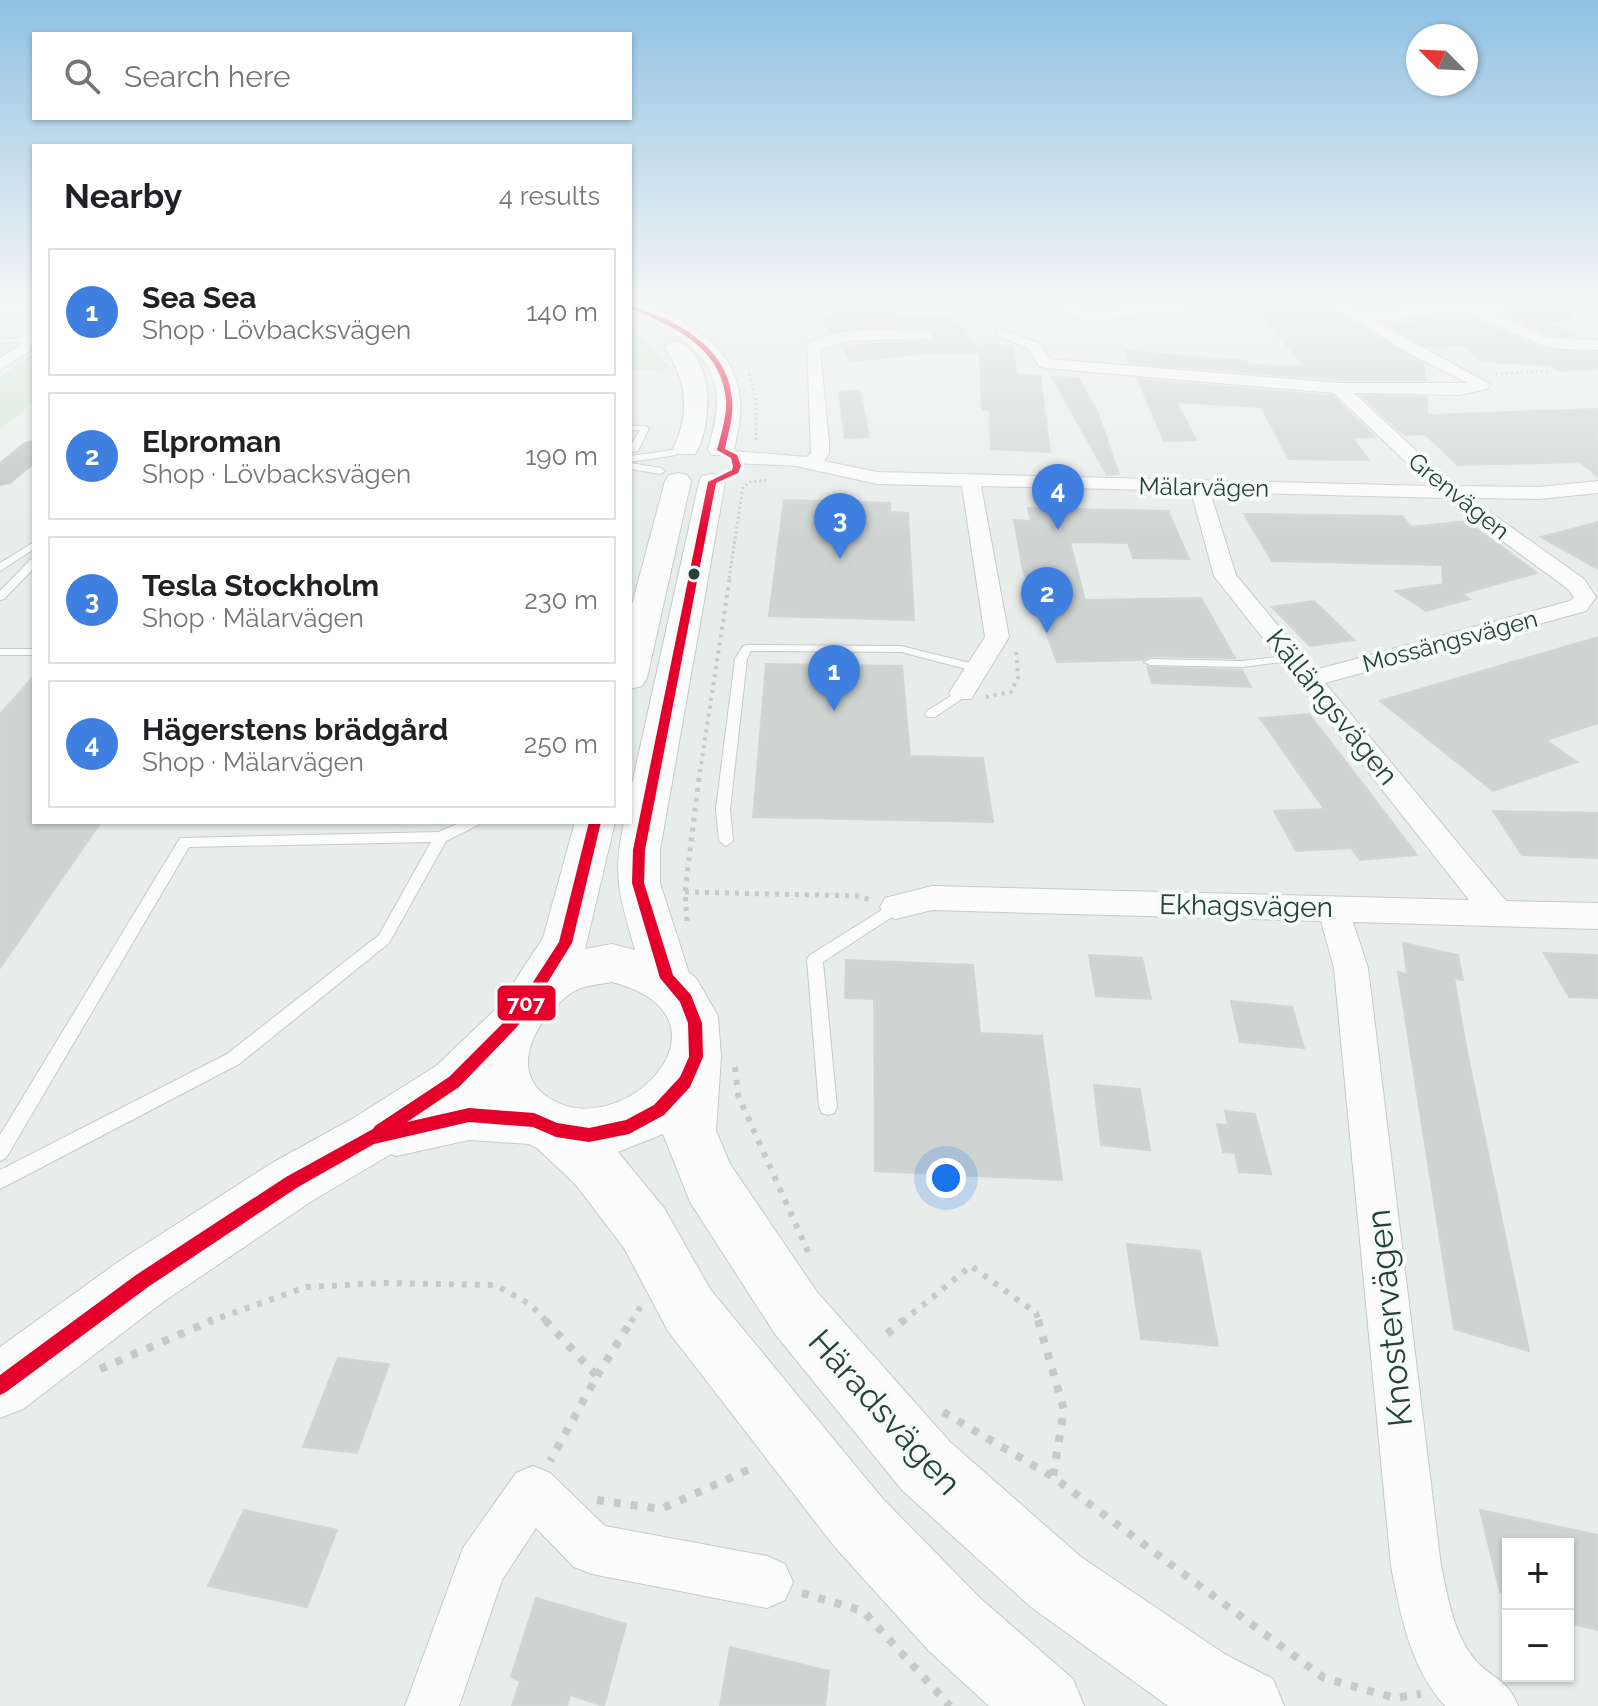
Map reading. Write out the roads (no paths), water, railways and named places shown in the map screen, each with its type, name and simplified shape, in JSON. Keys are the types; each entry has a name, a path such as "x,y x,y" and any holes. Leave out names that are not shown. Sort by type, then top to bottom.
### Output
{"highway":[{"path":"0,449 32,424"},
{"path":"11,491 32,453"}],"main road":[{"path":"371,1137 469,1115 545,1125 589,1135 629,1127 659,1110 685,1082 715,1061 686,999 667,978 638,883 639,850 682,622 700,464 694,436 698,395 694,380"},
{"path":"632,672 700,464 728,394 724,380"},
{"path":"595,824 565,943 521,1010 503,1050 504,1078 516,1104 595,1166 644,1228 689,1310 858,1522 955,1625 1046,1706"},
{"path":"0,1386 142,1281 292,1182 371,1137 454,1082 521,1010 558,977 583,968 612,963 638,966 667,978"},
{"name":"Häradsvägen","path":"715,1061 689,1131 710,1183 796,1313 926,1466 1056,1582 1199,1682 1246,1706"}],"street":[{"path":"810,464 820,454 815,380"},
{"path":"1240,380 1339,388 1459,390 1481,386 1476,380"},
{"name":"Grenvägen","path":"1339,388 1449,492 1591,596"},
{"name":"Mälarvägen","path":"700,464 810,464 877,478 971,482 1539,493 1598,487"},
{"path":"962,693 997,637 971,482"},
{"name":"Källängsvägen","path":"1199,487 1225,576 1497,912"},
{"name":"Mossängsvägen","path":"1311,679 1578,606 1591,596"},
{"name":"Ekhagsvägen","path":"896,907 932,898 1598,916"},
{"name":"Knostervägen","path":"1333,909 1351,968 1416,1566 1426,1614 1447,1663 1477,1696"},
{"path":"432,1706 481,1566 533,1490 592,1549 767,1582"}],"lane":[{"path":"632,428 645,428 634,440"},
{"path":"632,459 700,464"},
{"path":"632,466 700,464"},
{"path":"0,568 32,546"},
{"path":"0,597 32,564"},
{"path":"726,841 723,809 741,659 747,648 901,649 978,668"},
{"path":"0,652 32,652"},
{"path":"1150,662 1242,664 1293,658"},
{"path":"931,714 962,693"},
{"path":"0,1152 185,842 441,837 469,824"},
{"path":"0,1180 233,1059 384,939 441,837"},
{"path":"828,1107 815,959 896,907"}],"place":[{"name":"Hägerstens brädgård","path":"1058,530"},
{"name":"Tesla Stockholm","path":"840,559"},
{"name":"Elproman","path":"1047,633"},
{"name":"Sea Sea","path":"834,711"}]}
